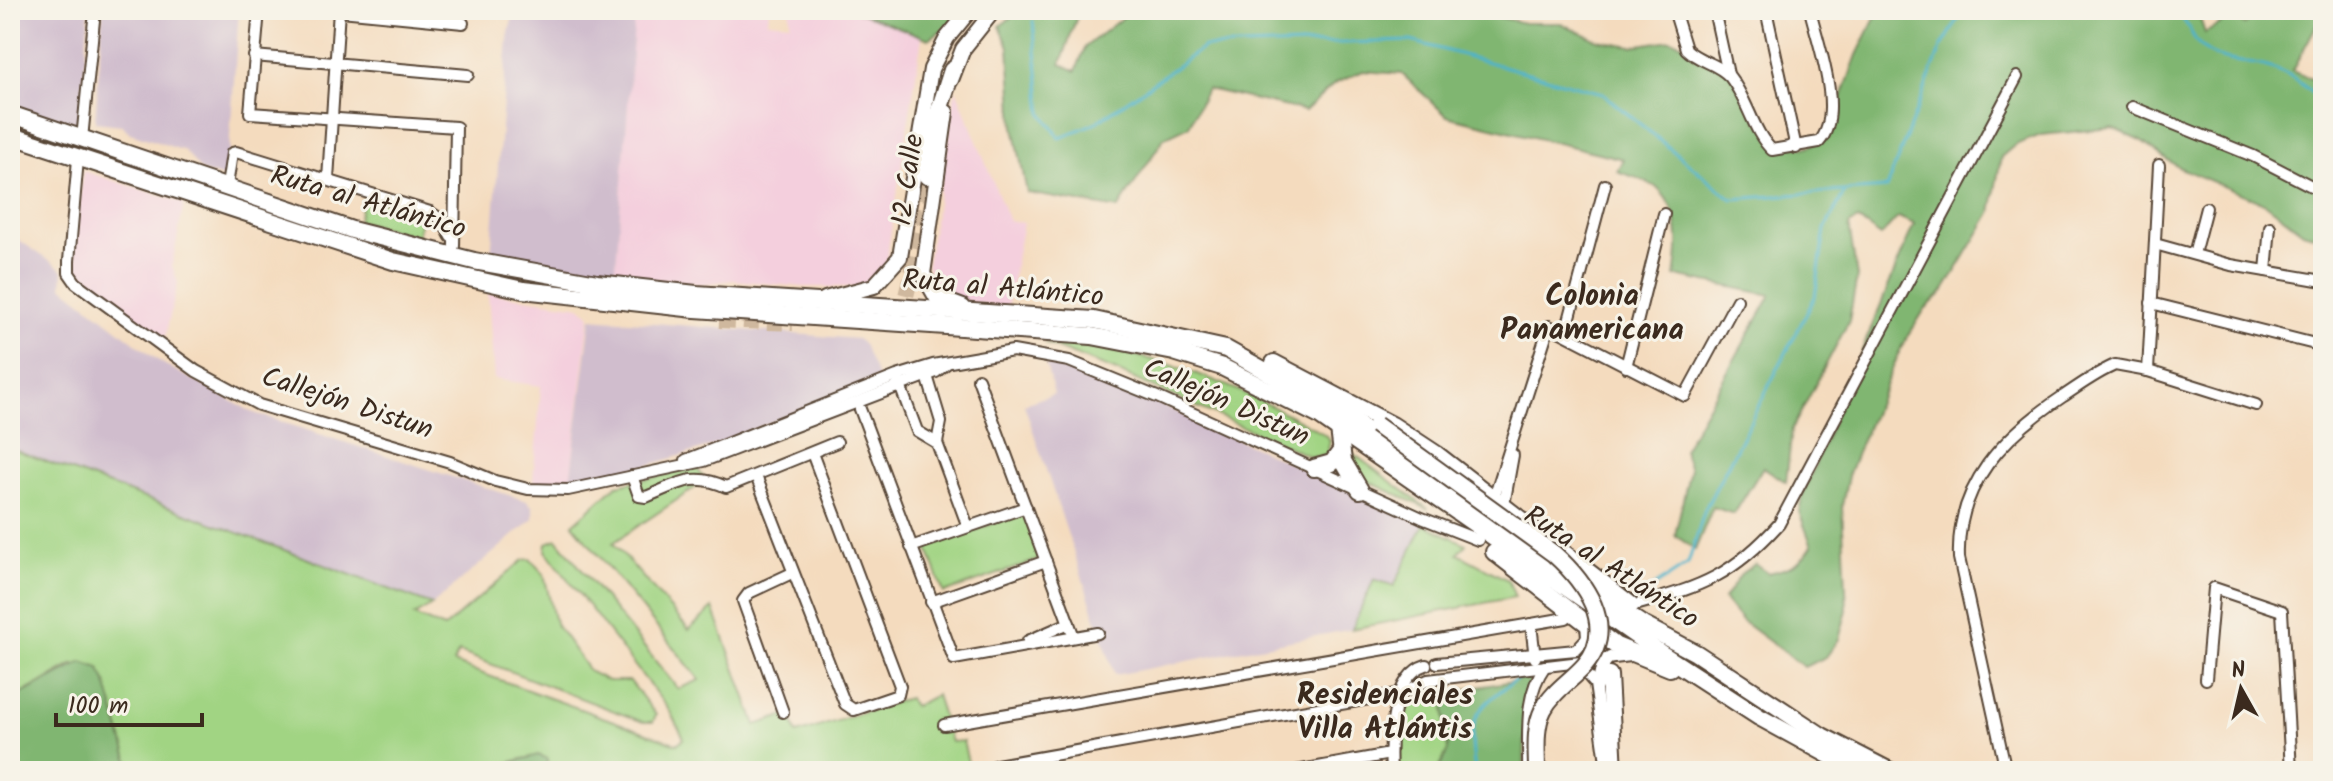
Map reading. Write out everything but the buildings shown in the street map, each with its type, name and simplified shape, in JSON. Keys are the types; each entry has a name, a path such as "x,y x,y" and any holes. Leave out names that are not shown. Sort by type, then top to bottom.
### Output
{"highway":[{"path":"927,176 937,117 952,70"},
{"name":"Ruta al Atlántico","path":"10,114 352,230 474,261 615,285 1094,320 1226,349 1346,416 1555,567 1643,625 1696,653 1803,724 1885,769"},
{"name":"Ruta al Atlántico","path":"10,135 393,261 523,290 596,301 1092,336 1174,352 1222,367 1294,401 1339,429 1587,604 1759,717 1858,771"},
{"path":"596,301 619,313 719,320"},
{"path":"1226,349 1274,363 1359,407 1436,454 1696,653"},
{"path":"1359,407 1376,425 1554,554 1572,570 1592,598 1599,624 1594,653 1544,708 1537,732 1537,771"},
{"path":"1339,429 1346,470 1360,490"},
{"path":"1367,447 1384,468 1616,646 1705,681"},
{"path":"1314,468 1332,463 1341,451"},
{"path":"1661,646 1686,657 1824,742 1885,769"},
{"path":"1609,675 1614,771"}],"main road":[{"name":"12 Calle","path":"818,300 874,286 900,257 927,88 937,56 970,10"},
{"name":"12 Calle","path":"989,15 952,70 923,274 928,288 943,301 1005,313"},
{"path":"937,56 950,54 969,30 989,15"}],"street":[{"path":"82,139 95,10"},
{"path":"227,186 234,152 437,215 452,242 456,127 250,113 259,10"},
{"path":"331,10 463,23"},
{"path":"328,179 339,10"},
{"path":"1674,10 1692,55 1728,75"},
{"path":"1714,10 1728,75 1749,105 1764,142 1772,150 1796,148 1822,139 1832,103 1810,10"},
{"path":"1766,10 1796,148"},
{"path":"254,56 468,75"},
{"path":"1639,604 1722,576 1753,553 1779,524 2017,77"},
{"path":"2132,107 2253,156 2323,192"},
{"name":"Callejón Distun","path":"78,159 69,273 76,283 196,371 259,405 450,462 495,481 528,489 568,490 662,470 898,380 979,355 1013,351 1069,361 1478,540"},
{"path":"2148,371 2159,165"},
{"path":"1566,332 1605,185"},
{"path":"2194,254 2206,208"},
{"path":"1626,367 1664,214"},
{"path":"2266,271 2270,227"},
{"path":"2155,244 2266,271 2323,281"},
{"path":"1499,502 1548,328 1566,332 1626,367 1685,396 1737,300"},
{"path":"2151,303 2323,346"},
{"path":"2006,771 1959,558 1958,538 1965,506 1984,464 2009,437 2039,412 2115,365 2124,364 2256,405"},
{"path":"926,371 941,422 937,443 968,527"},
{"path":"978,379 1074,637"},
{"path":"898,380 917,431 937,443"},
{"path":"860,409 954,659 1098,633"},
{"path":"632,476 639,496 646,497 692,478 707,478 726,487 837,442"},
{"path":"756,476 848,708 854,710 898,695 900,686 812,453"},
{"path":"911,547 1026,507"},
{"path":"931,602 1046,561"},
{"path":"783,712 743,601 749,593 792,573"},
{"path":"2206,679 2214,588 2282,611 2291,771"},
{"path":"944,725 1566,618"},
{"path":"1391,771 1389,738 1410,672 1428,665 1581,647 1587,638 1586,621"},
{"path":"1011,648 1069,623"},
{"path":"1528,771 1529,701 1540,667 1531,624"},
{"path":"986,771 997,765 1403,693 1428,680 1638,656"},
{"path":"1597,693 1601,668 1610,657"},
{"path":"1573,663 1591,677 1597,693 1607,771"},
{"path":"1428,665 1422,675 1428,680"},
{"path":"1296,771 1390,754"}],"shaded area":[{"path":"10,10 89,10 79,130 10,107"},
{"path":"103,10 239,10 227,179 201,171 185,151 130,133 122,125 95,122"},
{"path":"514,10 635,11 615,277 491,256 508,38"},
{"path":"635,10 769,10 768,21 790,23 790,10 853,10 922,37 886,262 878,278 863,287 803,287 733,280 701,284 615,277"},
{"path":"956,89 1009,221 1023,223 1007,308 945,298 932,285 927,264"},
{"path":"83,171 184,203 172,265 178,283 164,341 71,270"},
{"path":"10,234 63,270 62,286 160,362 254,413 527,501 533,507 533,519 432,605 10,448"},
{"path":"488,293 580,306 590,314 570,482 553,485 533,481 541,386 494,379"},
{"path":"591,318 857,339 864,346 878,378 716,445 602,479 570,482"},
{"path":"1045,362 1135,393 1424,524 1394,586 1374,579 1352,629 1115,675 1024,404 1054,394"}],"green space":[{"path":"853,10 961,10 949,25 929,39"},
{"path":"1021,10 1079,10 1061,64 1076,71 1085,47 1132,10 1469,10 1524,23 1560,23 1598,40 1632,46 1671,40 1704,50 1721,62 1744,87 1757,120 1780,142 1804,148 1827,139 1857,55 1879,10 2197,10 2205,33 2233,17 2245,25 2262,10 2321,10 2323,13 2292,71 2323,84 2323,238 2303,232 2266,204 2178,167 2139,140 2112,128 2041,135 2015,145 2001,157 1991,213 1943,292 1925,309 1902,346 1862,440 1848,476 1842,506 1847,610 1839,639 1826,657 1804,667 1742,621 1724,599 1742,573 1755,564 1768,573 1782,569 1799,561 1812,546 1799,512 1802,496 1914,224 1898,217 1881,236 1858,220 1849,225 1857,277 1849,321 1792,429 1786,482 1763,467 1734,514 1713,507 1695,550 1675,535 1690,469 1683,450 1771,295 1675,276 1678,242 1671,208 1654,186 1617,171 1623,159 1447,116 1402,74 1363,71 1334,84 1305,111 1207,89 1189,126 1164,138 1118,209 1027,193 1014,127 1009,47 1000,26"},
{"path":"363,198 423,213 417,236 358,221"},
{"path":"1044,343 1082,346 1155,360 1224,384 1324,434 1330,440 1327,456 1311,457 1114,370"},
{"path":"10,448 432,605 414,616 444,628 523,560 530,559 544,574 555,623 590,672 608,681 630,681 656,715 653,722 643,722 459,652 453,663 677,744 684,738 669,710 546,551 547,543 557,539 678,689 700,680 573,524 617,485 697,468 705,481 613,543 689,630 713,608 756,725 790,714 797,734 908,698 913,707 936,695 951,742 963,741 970,771 545,771 548,759 535,757 513,761 494,771 136,771 128,759 105,679 74,664 10,700"},
{"path":"1351,452 1428,509 1352,474"},
{"path":"1025,512 1041,559 944,593 927,547"},
{"path":"1424,524 1466,544 1458,554 1508,580 1515,597 1352,629 1374,579 1394,586"},
{"path":"82,662 99,668 105,679 128,759 136,771 10,771 10,700"},
{"path":"1531,678 1526,698 1524,771 1438,771 1448,750 1443,693"},
{"path":"1443,693 1448,750 1438,771 1395,771 1397,729 1401,718 1415,702"},
{"path":"538,755 548,759 545,771 494,771 500,766"}],"waterway":[{"path":"1033,21 1042,113 1060,138 1097,122 1204,47 1411,41 1602,93 1732,199 1886,188 1941,48 1964,10"},
{"path":"2173,10 2209,53 2285,74 2323,103"},
{"path":"1641,595 1688,564 1705,509 1815,297 1825,229 1845,191"},
{"path":"1475,771 1472,737 1477,715 1483,706 1518,678"}],"tunnel":[{"path":"893,315 906,296 910,280 927,176"},
{"path":"719,320 793,323"}],"district":[{"name":"Colonia Panamericana","path":"1592,314"},
{"name":"Residenciales Villa Atlántis","path":"1385,713"}]}
